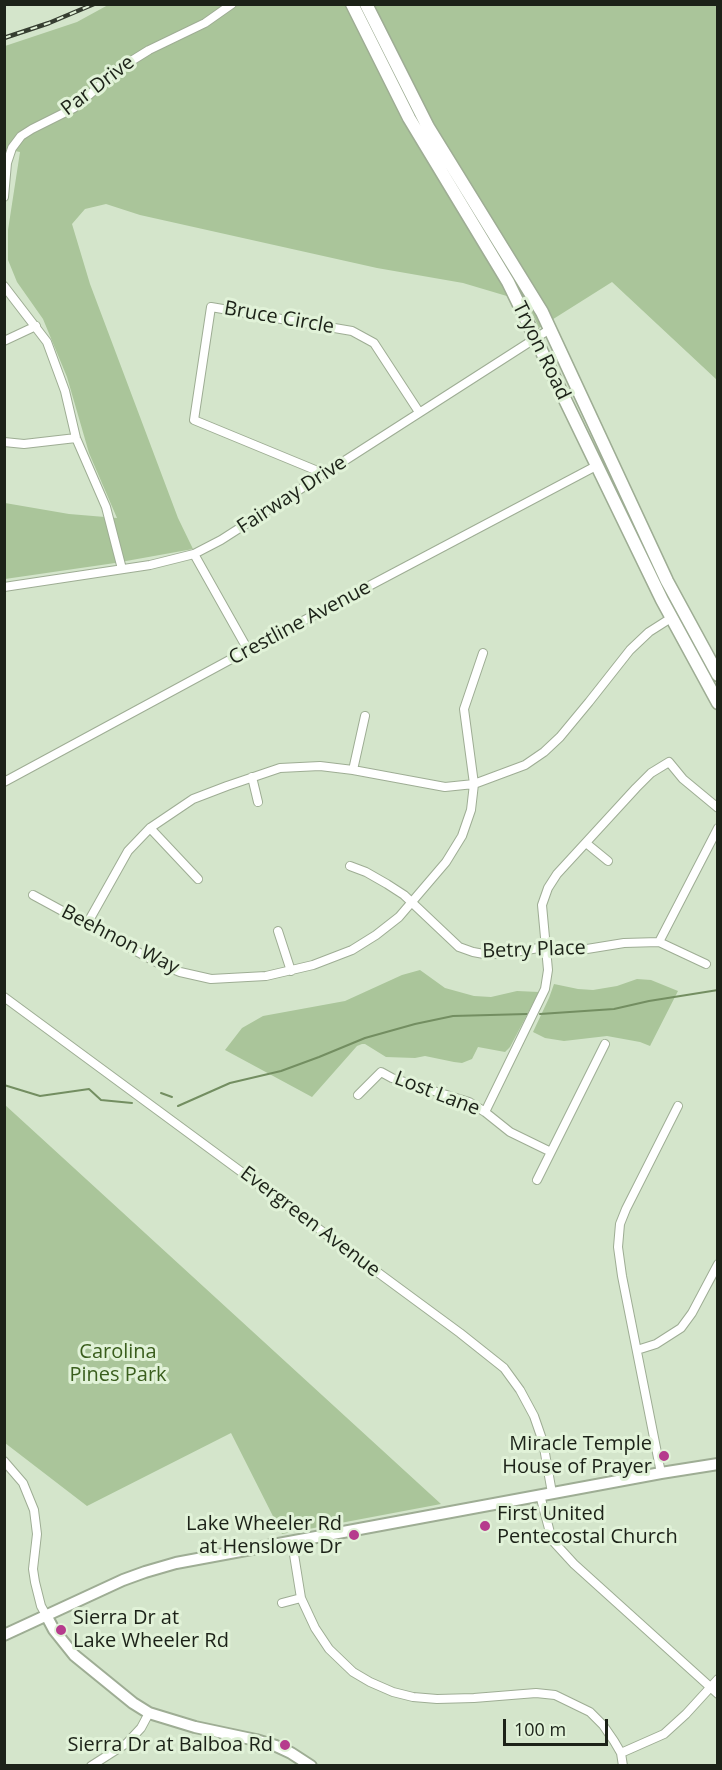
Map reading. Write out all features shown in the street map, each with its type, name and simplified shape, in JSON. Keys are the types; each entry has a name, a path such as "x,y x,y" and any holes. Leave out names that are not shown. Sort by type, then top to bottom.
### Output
{"main road":[{"name":"Tryon Road","path":"352,4 409,118 497,263 671,618 717,703"},
{"name":"Tryon Road","path":"366,4 418,110 531,293 550,329 667,581 717,675"},
{"path":"4,1635 123,1580 159,1567 717,1464"},
{"path":"46,1615 54,1630 74,1655 133,1703 149,1713 276,1746 304,1764"}],"street":[{"name":"Par Drive","path":"4,197 7,163 12,148 21,136 74,108 120,68 149,50 206,23 232,4"},
{"path":"4,286 47,342 65,392 76,438 105,507 122,569"},
{"name":"Bruce Circle","path":"325,474 194,420 211,307 352,331 374,343 419,412"},
{"path":"4,340 36,326"},
{"name":"Fairway Drive","path":"4,587 150,565 194,554 221,540 550,329"},
{"path":"4,442 24,444 76,438"},
{"name":"Crestline Avenue","path":"4,782 596,466"},
{"path":"194,554 248,650"},
{"path":"87,924 128,851 150,828 193,799 252,777 280,768 320,766 444,787 474,784 525,765 544,752 579,716 630,650 649,632 671,618"},
{"name":"Beehnon Way","path":"33,895 158,963 180,972 211,979 266,976 291,971 352,950 399,917 446,862 462,836 471,810 474,784 464,708 483,653"},
{"path":"353,770 365,716"},
{"path":"485,1112 545,989 548,976 542,906 548,888 557,874 651,773 669,762 683,779 717,808"},
{"path":"252,777 258,802"},
{"path":"150,828 198,879"},
{"path":"659,942 717,828"},
{"path":"586,843 608,861"},
{"name":"Betry Place","path":"350,866 387,884 412,903 459,947 472,952 502,954 545,947 587,949 624,943 659,942 706,964"},
{"path":"279,931 291,971"},
{"name":"Evergreen Avenue","path":"4,997 460,1333 504,1368 520,1390 534,1416 543,1442 552,1493"},
{"path":"537,1180 605,1044"},
{"name":"Lost Lane","path":"358,1095 381,1072 392,1078 469,1102 510,1132 551,1152"},
{"path":"660,1473 618,1247 620,1224 636,1187 678,1106"},
{"path":"637,1350 656,1344 681,1328 692,1313 717,1264"},
{"path":"4,1461 23,1483 34,1510 37,1534 34,1575 41,1606 46,1615"},
{"path":"540,1495 552,1540 574,1564 717,1694"},
{"path":"292,1542 301,1598 315,1628 329,1649 353,1672 393,1692 413,1697 437,1699 537,1693 555,1695 590,1712 603,1725 621,1753 623,1766"},
{"path":"282,1603 301,1598"},
{"path":"621,1753 664,1734 686,1714 717,1679"},
{"path":"91,1766 127,1743 141,1728 149,1713"}],"green space":[{"path":"108,5 717,5 717,380 612,282 539,328 527,302 463,283 377,268 140,215 106,204 85,209 72,224 90,284 178,518 193,549 5,579 5,503 69,514 117,518 89,453 67,377 43,319 17,282 8,260 8,230 20,152 5,149 5,46 77,22"},
{"path":"420,970 445,988 474,996 491,997 517,991 539,992 510,1047 505,1052 478,1047 472,1059 462,1063 425,1056 386,1057 362,1044 357,1046 312,1097 225,1050 242,1028 263,1016 345,1001 402,975"},
{"path":"637,979 651,980 678,991 650,1046 607,1036 564,1041 545,1038 533,1032 554,984 593,990 617,986"},
{"name":"Carolina Pines Park","path":"4,1104 441,1504 282,1534 231,1433 87,1506 5,1443"}],"waterway":[{"path":"540,1014 614,1009 718,990"},
{"path":"178,1106 230,1083 281,1071 365,1038 415,1024 453,1016 527,1014"},
{"path":"4,1085 40,1096 89,1089 101,1100 132,1103"},
{"path":"161,1093 172,1097"}],"railway":[{"path":"4,38 49,23 94,4"}],"place":[{"name":"Miracle Temple House of Prayer","path":"664,1456"},
{"name":"First United Pentecostal Church","path":"485,1526"},
{"name":"Lake Wheeler Rd at Henslowe Dr","path":"354,1535"},
{"name":"Sierra Dr at Lake Wheeler Rd","path":"61,1630"},
{"name":"Sierra Dr at Balboa Rd","path":"285,1745"}]}
